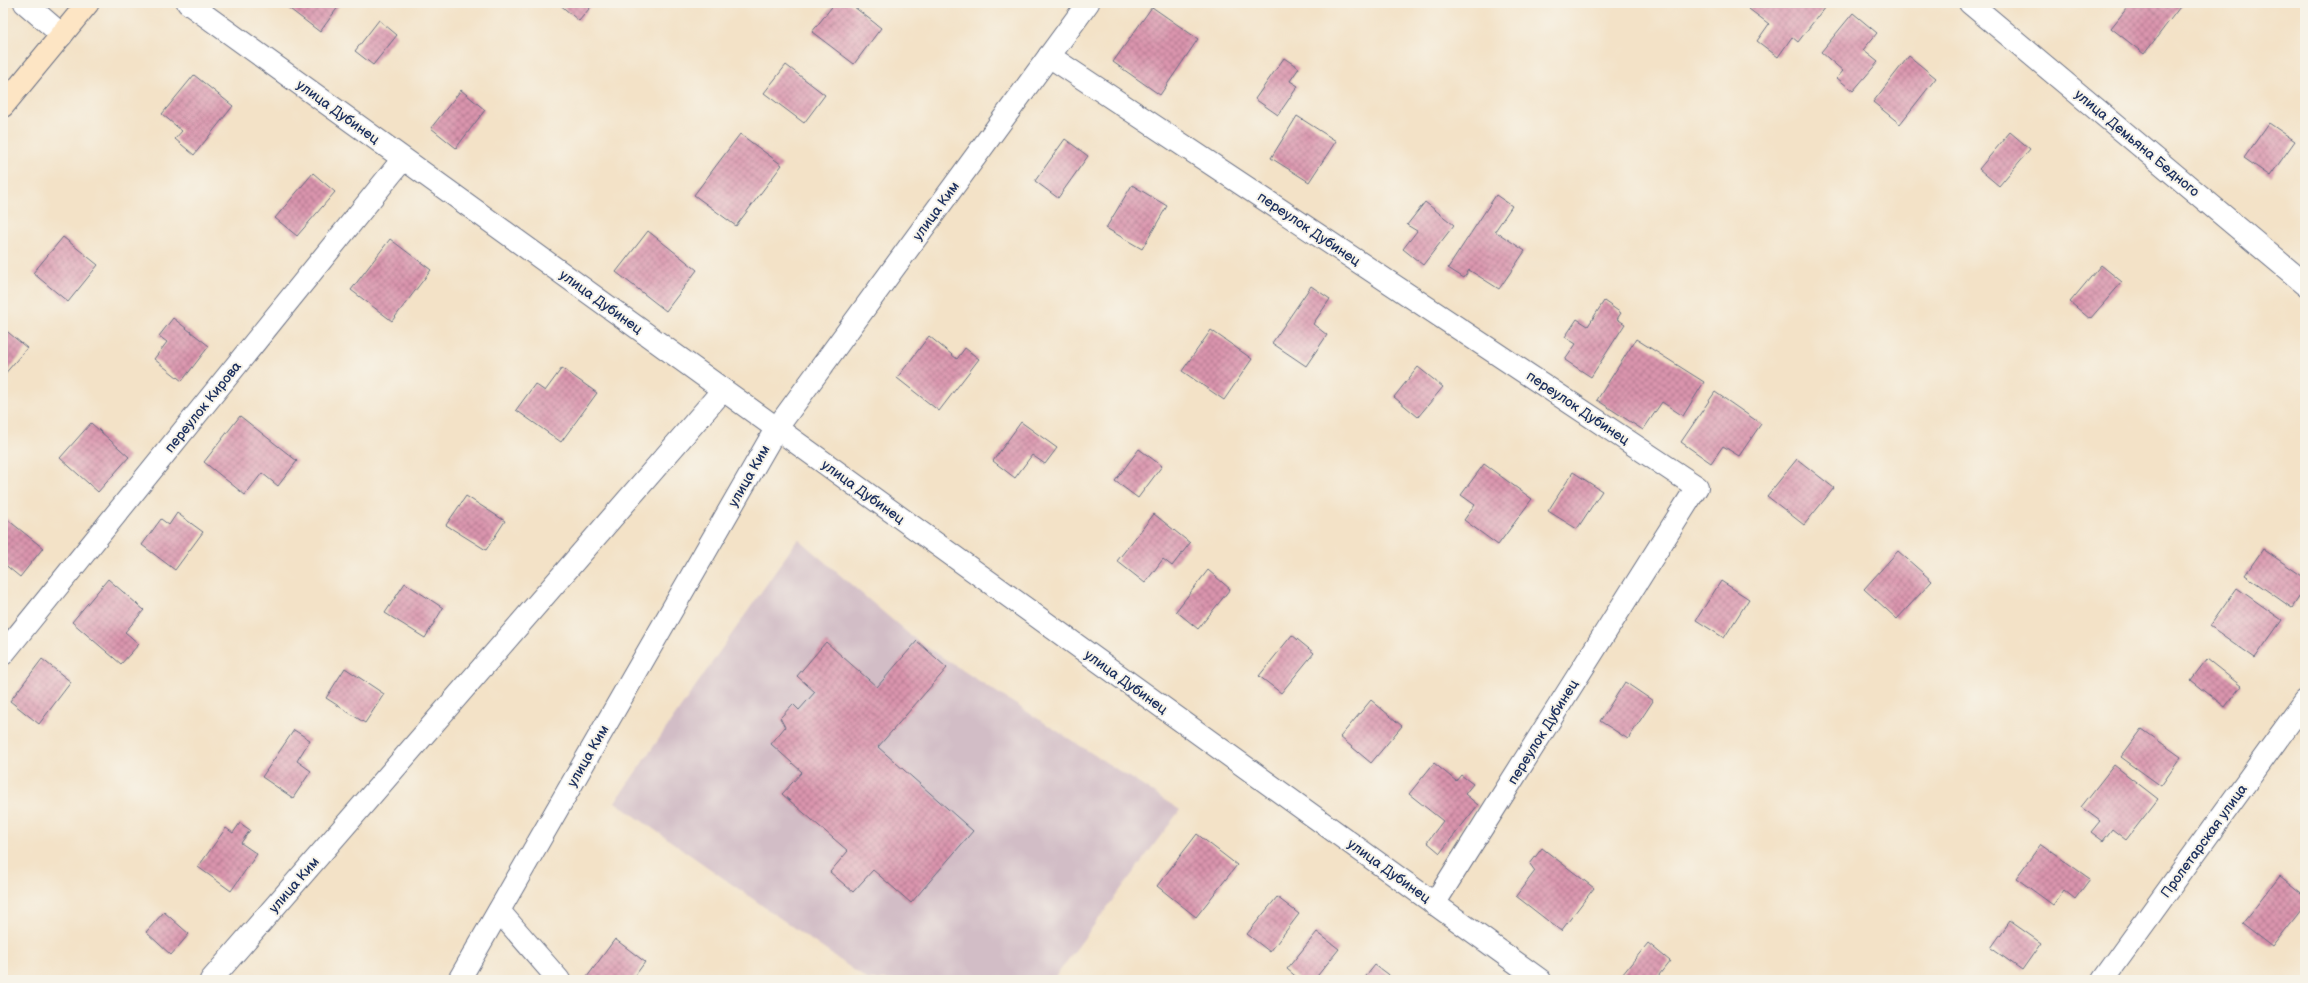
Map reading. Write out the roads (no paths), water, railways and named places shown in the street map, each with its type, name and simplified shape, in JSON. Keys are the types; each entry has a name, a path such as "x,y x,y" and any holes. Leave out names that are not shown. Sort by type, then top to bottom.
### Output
{"street":[{"path":"26,3 62,35"},
{"path":"3,106 88,3"},
{"name":"улица Дубинец","path":"188,3 403,160 1540,980"},
{"name":"улица Ким","path":"459,980 776,429 1088,3"},
{"name":"улица Демьяна Бедного","path":"1970,3 2305,284"},
{"name":"переулок Дубинец","path":"1049,56 1697,487 1434,904"},
{"name":"переулок Кирова","path":"3,654 403,160"},
{"name":"улица Ким","path":"211,980 723,390"},
{"name":"Пролетарская улица","path":"2103,980 2305,701"},
{"path":"498,911 558,980"}]}
